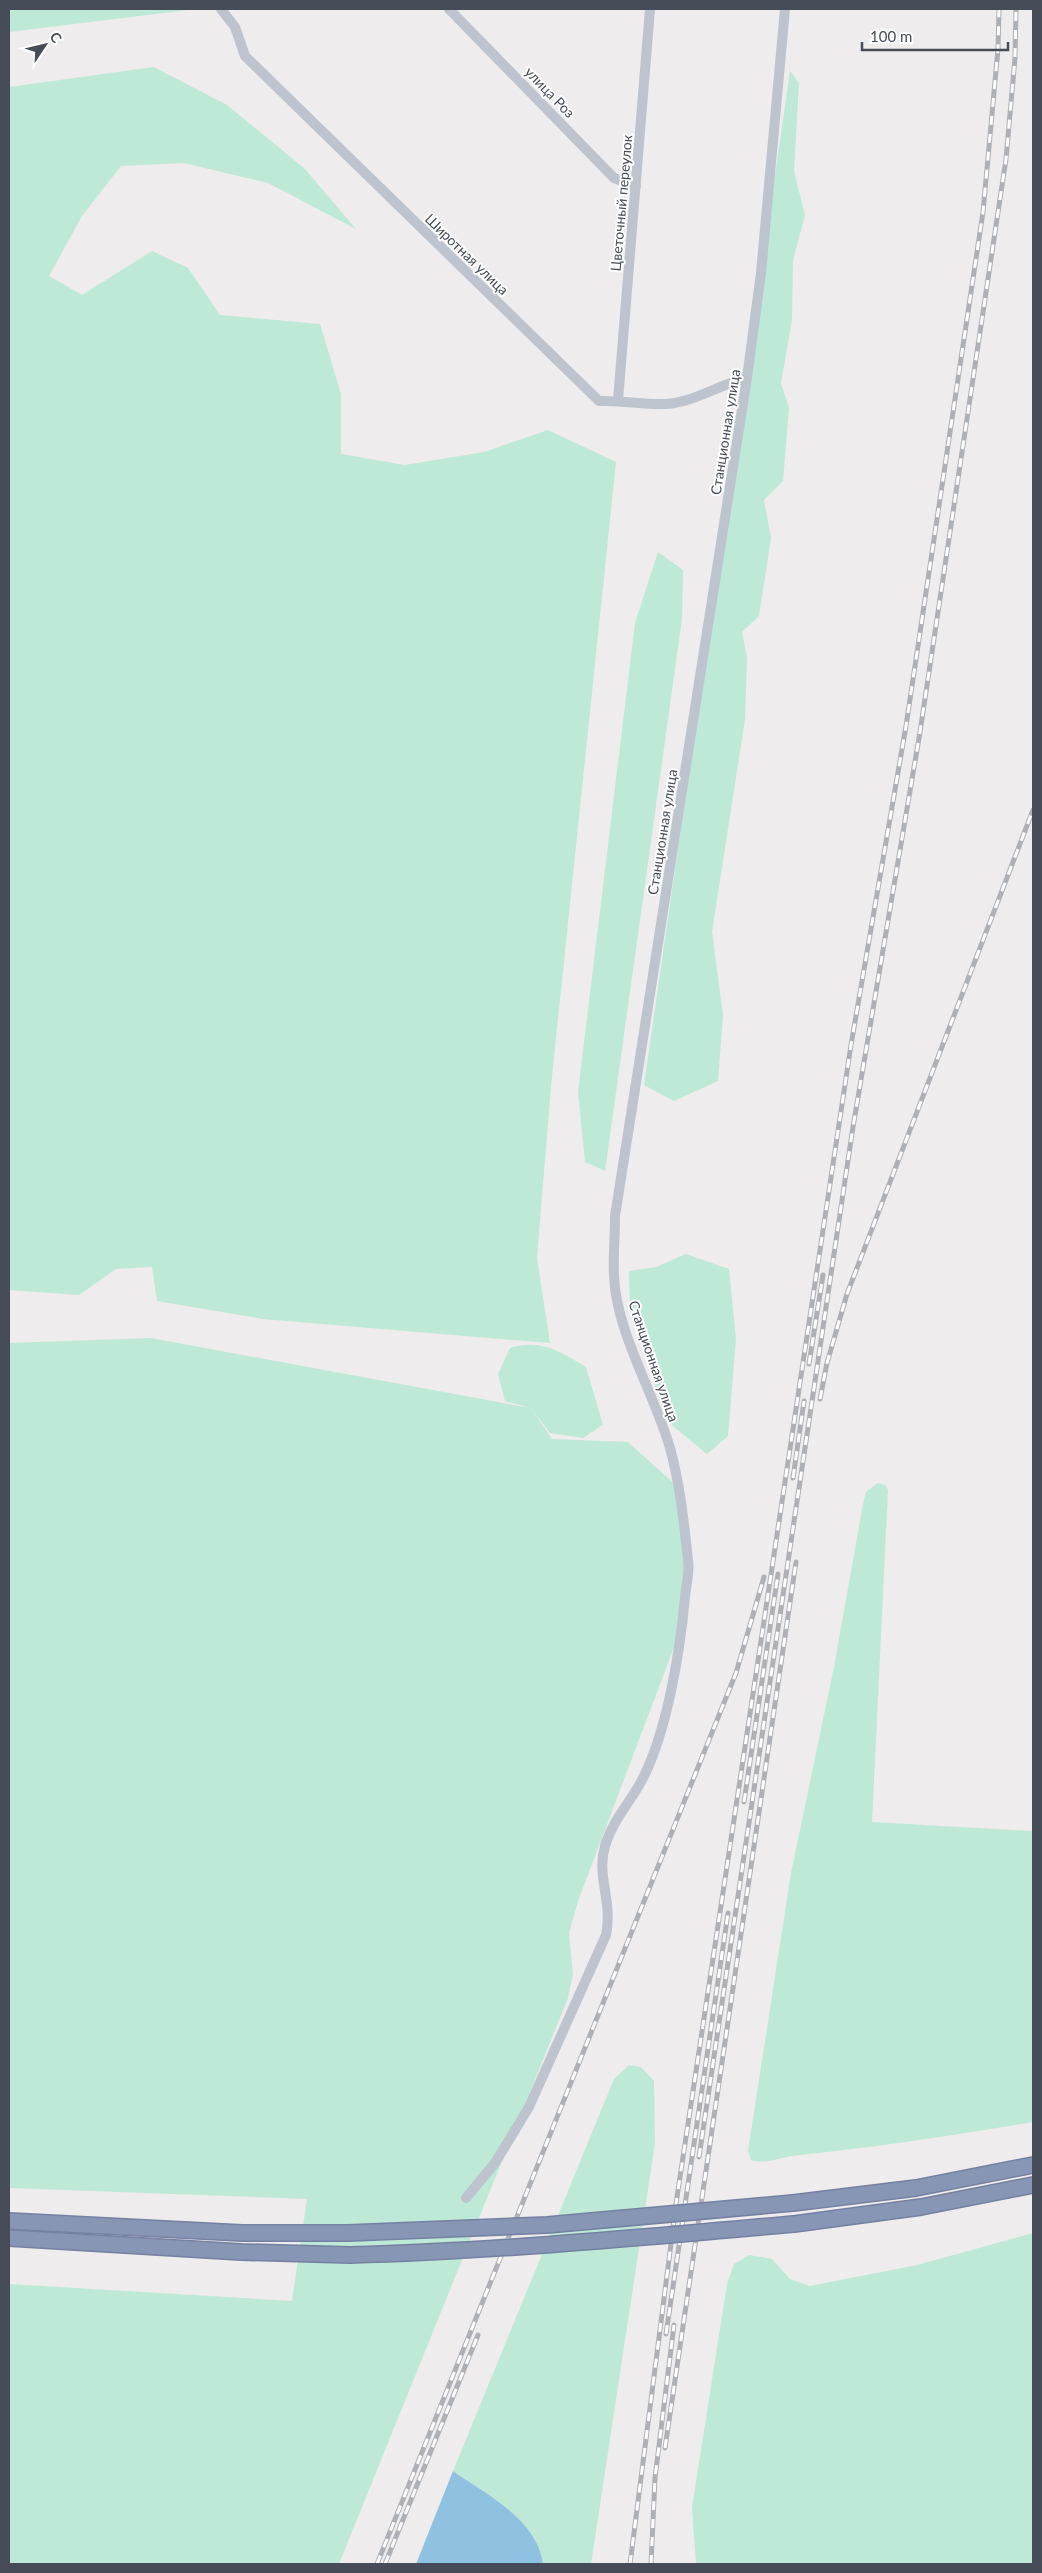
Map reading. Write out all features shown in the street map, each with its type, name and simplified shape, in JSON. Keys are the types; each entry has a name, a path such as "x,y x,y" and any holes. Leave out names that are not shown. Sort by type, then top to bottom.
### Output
{"highway":[{"path":"9,2221 242,2234 348,2233 547,2225 793,2203 916,2188 1033,2165"},
{"path":"9,2238 202,2250 350,2255 454,2252 794,2224 921,2207 1033,2185"}],"street":[{"name":"Широтная улица","path":"221,9 235,27 245,56 599,401 618,400 666,404 690,399 726,383 748,378"},
{"name":"улица Роз","path":"448,9 614,178 636,186"},
{"name":"Цветочный переулок","path":"618,400 650,9"},
{"name":"Станционная улица","path":"466,2198 495,2163 529,2107 606,1935 610,1918 601,1866 605,1845 616,1821 642,1780 671,1688 678,1651 689,1562 670,1448 622,1317 614,1277 615,1216 748,378 762,263 785,9"}],"green space":[{"path":"9,9 196,9 9,32"},
{"path":"154,67 227,105 304,168 356,229 268,183 184,163 121,166 82,216 49,276 82,295 152,251 188,268 220,315 320,324 341,394 341,454 405,465 484,452 548,430 616,462 551,1086 537,1258 550,1343 263,1319 157,1301 152,1267 116,1269 79,1295 9,1290 9,87"},
{"path":"790,71 799,83 794,171 805,215 793,261 792,319 781,383 789,408 783,481 764,500 771,538 759,616 742,632 747,658 745,719 712,932 723,1015 718,1081 674,1101 644,1085"},
{"path":"658,552 683,570 682,619 605,1171 585,1162 578,1092 635,623"},
{"path":"686,1254 729,1269 736,1339 728,1436 707,1454 667,1421 630,1312 629,1271 656,1267"},
{"path":"151,1338 530,1408 505,1401 498,1374 510,1348 531,1345 550,1348 586,1367 603,1425 583,1438 550,1433 531,1408 552,1439 628,1442 680,1489 688,1554 679,1634 578,1901 569,1933 573,1974 568,1998 339,2564 9,2564 9,2284 292,2301 307,2199 9,2188 9,1343"},
{"path":"878,1483 885,1485 888,1490 872,1822 1033,1831 1033,2122 769,2161 751,2160 748,2151 791,1873 834,1667 863,1504 866,1492"},
{"path":"629,2065 641,2067 654,2081 655,2143 591,2564 543,2564 539,2548 521,2521 495,2499 453,2471 614,2079"},
{"path":"1033,2233 1033,2564 696,2564 692,2508 727,2284 734,2264 749,2255 772,2259 790,2279 810,2286 917,2265"}],"water":[{"path":"453,2471 495,2499 521,2521 539,2548 543,2564 416,2564"}],"railway":[{"path":"630,2564 677,2197 851,1045 906,726 983,212 998,49 999,9"},
{"path":"699,2157 853,1127 920,732 1006,159 1015,58 1016,9"},
{"path":"820,1399 827,1363 847,1294 1033,810"},
{"path":"809,1364 823,1275"},
{"path":"793,1478 804,1401"},
{"path":"665,2448 796,1562"},
{"path":"744,1802 778,1574"},
{"path":"377,2564 736,1673 764,1577"},
{"path":"666,2334 728,1913"},
{"path":"651,2564 655,2478 674,2325"},
{"path":"385,2564 478,2335"}]}
